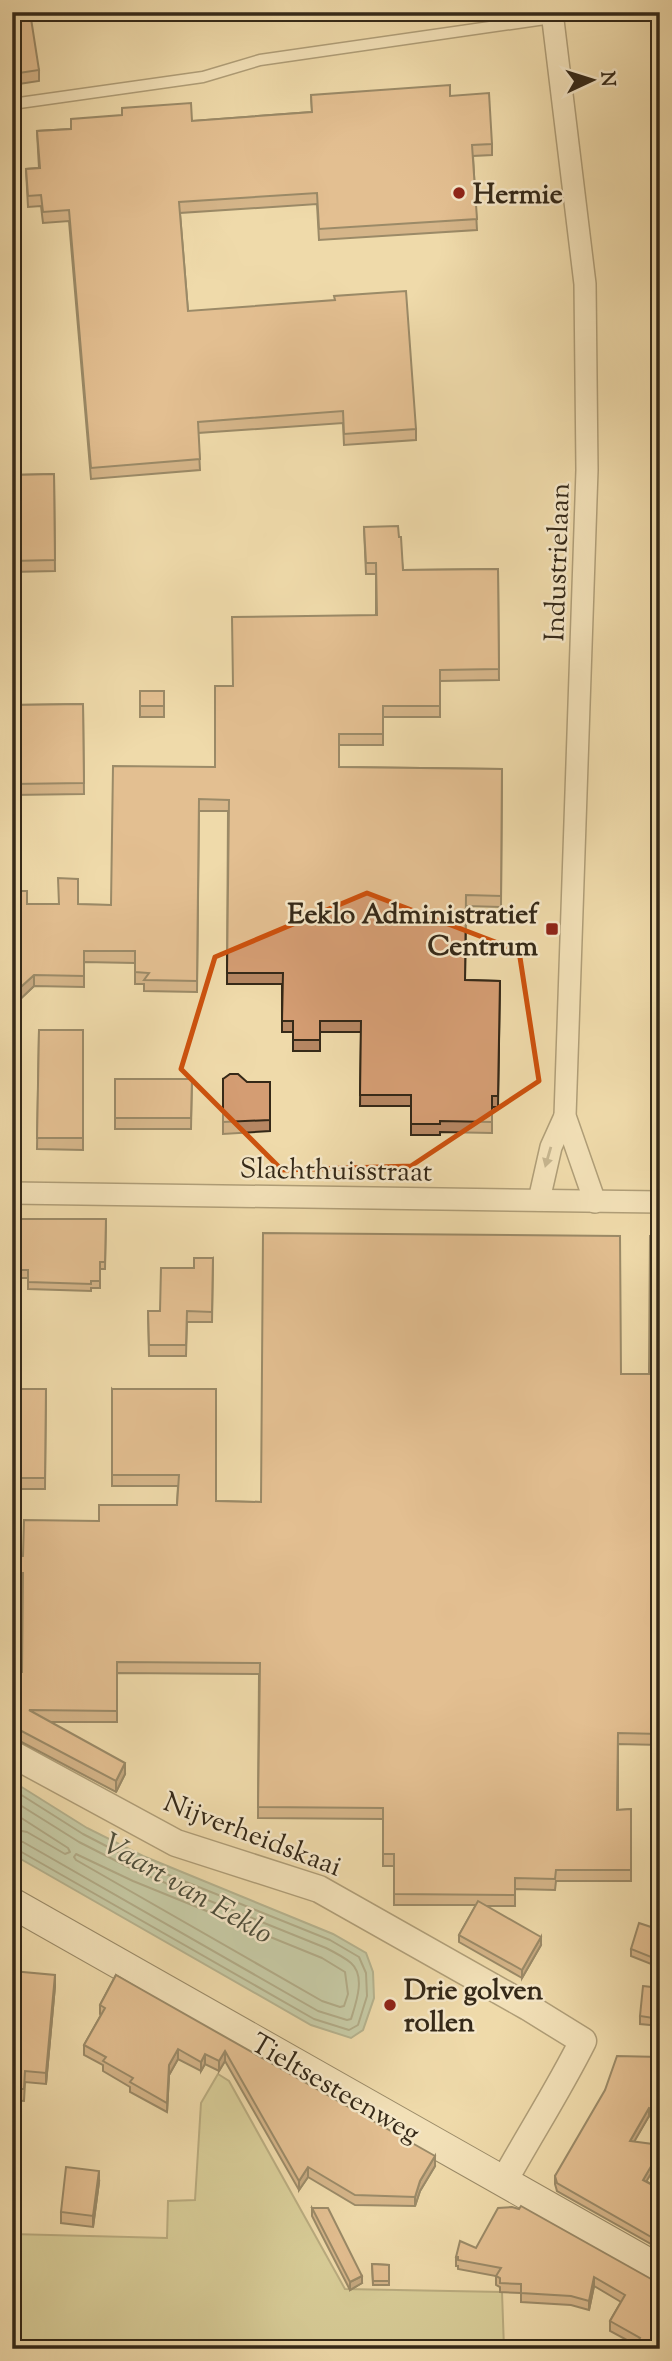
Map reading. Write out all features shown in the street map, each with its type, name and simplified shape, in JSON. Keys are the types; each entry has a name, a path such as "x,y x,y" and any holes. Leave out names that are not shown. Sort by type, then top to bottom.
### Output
{"main road":[{"name":"Tieltsesteenweg","path":"12,1903 660,2270"}],"street":[{"name":"Industrielaan","path":"552,15 585,284 587,470 565,1116 595,1202"},
{"name":"Industrielaan","path":"538,1200 551,1147 565,1116"},
{"name":"Slachthuisstraat","path":"12,1193 660,1202"},
{"name":"Nijverheidskaai","path":"12,1754 176,1843 319,1889 583,2041 563,2082 537,2120 503,2181"}],"lane":[{"path":"12,104 202,77 261,60 552,15"}],"highlighted area":[{"path":"367,893 519,951 539,1081 411,1166 282,1170 181,1069 215,957"}],"green space":[{"path":"218,2074 229,2081 345,2289 502,2292 504,2349 12,2349 12,2234 167,2238 168,2201 195,2200 201,2103"}],"water":[{"name":"Vaart van Eeklo","path":"12,1781 87,1828 143,1856 333,1934 366,1953 373,1972 374,1998 363,2030 351,2038 311,2025 12,1854"}],"building":[{"path":"12,12 30,12 39,70 12,74"},
{"path":"450,85 450,96 489,93 492,144 472,145 477,219 319,229 317,193 179,202 188,311 335,300 334,296 406,291 416,429 344,434 343,411 198,422 200,459 91,468 69,210 43,212 41,195 28,196 26,169 40,168 37,131 71,129 71,119 122,115 122,108 191,103 192,121 312,112 311,95"},
{"path":"660,222 660,265 659,265 655,223"},
{"path":"54,474 55,560 12,561 12,475"},
{"path":"398,526 403,570 498,569 499,669 440,670 440,706 383,706 383,734 339,734 339,767 502,769 501,896 466,895 465,980 500,981 498,1096 492,1096 492,1122 440,1121 440,1124 411,1124 411,1095 360,1095 361,1021 320,1021 320,1040 293,1040 293,1021 282,1021 283,973 227,973 229,800 199,799 197,981 144,980 149,973 135,972 135,951 84,951 84,976 34,975 12,995 12,891 27,891 27,904 59,904 58,878 78,879 78,904 111,905 113,766 215,767 215,686 233,686 232,617 377,615 376,563 366,563 364,527"},
{"path":"140,691 164,691 164,706 140,706"},
{"path":"83,704 84,783 12,784 12,705"},
{"path":"657,986 660,986 660,1173 656,1173"},
{"path":"39,1030 83,1030 83,1138 37,1138"},
{"path":"230,1074 238,1074 247,1082 270,1082 270,1120 223,1122 223,1079"},
{"path":"115,1079 192,1079 191,1118 115,1118"},
{"path":"12,1219 106,1219 105,1262 100,1262 100,1281 91,1281 91,1284 28,1282 28,1270 12,1270"},
{"path":"263,1233 620,1236 621,1374 649,1374 650,1236 660,1236 660,1734 618,1733 617,1810 631,1809 631,1870 556,1870 555,1879 515,1878 515,1895 394,1894 394,1854 383,1854 383,1808 258,1807 260,1663 117,1662 117,1711 29,1710 125,1763 116,1781 12,1726 20,1710 12,1710 12,1672 22,1672 23,1573 12,1573 12,1556 23,1556 24,1520 99,1521 99,1505 177,1505 179,1475 112,1475 112,1389 216,1389 216,1501 261,1502"},
{"path":"194,1258 213,1258 212,1312 187,1311 186,1345 149,1345 148,1311 160,1311 161,1268 194,1268"},
{"path":"12,1389 46,1389 45,1478 12,1478"},
{"path":"478,1901 541,1937 522,1970 459,1935"},
{"path":"639,1923 660,1930 651,1957 631,1949"},
{"path":"12,1971 55,1975 46,2073 25,2071 24,2089 12,2089"},
{"path":"116,1975 435,2156 420,2181 415,2197 355,2195 308,2167 299,2181 225,2051 219,2061 205,2054 201,2062 178,2049 169,2065 167,2103 130,2082 133,2078 103,2061 106,2057 84,2045 105,2008 100,2005"},
{"path":"643,1986 660,1988 660,2019 640,2016"},
{"path":"617,2056 660,2057 660,2104 657,2111 649,2108 630,2141 660,2145 660,2151 643,2180 660,2189 660,2242 557,2183 555,2176 605,2090"},
{"path":"66,2167 99,2171 93,2216 61,2212"},
{"path":"521,2206 660,2284 660,2349 634,2349 640,2338 610,2321 625,2295 594,2277 589,2301 571,2296 521,2293 521,2284 500,2283 500,2278 496,2276 501,2268 458,2260 456,2257 460,2241 476,2248 498,2208 519,2209"},
{"path":"312,2208 328,2208 362,2276 350,2282"},
{"path":"372,2264 389,2265 389,2281 373,2281"}],"place":[{"name":"Hermie","path":"459,193"},
{"name":"Eeklo Administratief Centrum","path":"552,929"},
{"name":"Drie golven rollen","path":"390,2005"}]}
